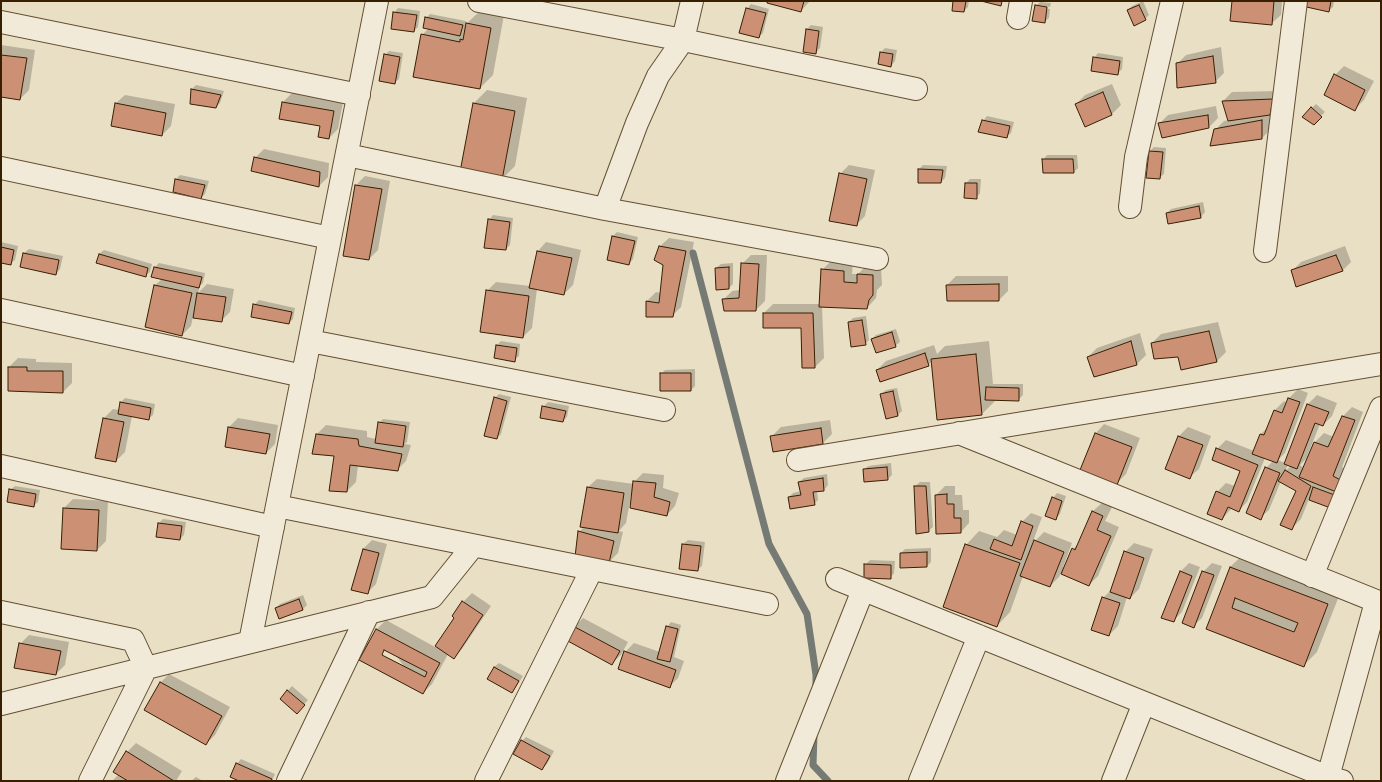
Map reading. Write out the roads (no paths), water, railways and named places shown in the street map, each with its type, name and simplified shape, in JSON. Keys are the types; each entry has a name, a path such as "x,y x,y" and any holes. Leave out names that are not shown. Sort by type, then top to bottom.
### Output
{"street":[{"path":"250,642 377,1"},
{"path":"479,1 683,40 916,89"},
{"path":"605,209 658,76 683,40 692,1"},
{"path":"1130,207 1136,157 1172,1"},
{"path":"1265,251 1296,1"},
{"path":"1,22 359,95"},
{"path":"346,155 605,209 877,259"},
{"path":"1,168 330,238"},
{"path":"1,310 303,376"},
{"path":"310,341 664,410"},
{"path":"798,460 1381,364"},
{"path":"1312,576 1381,408"},
{"path":"837,579 1335,779 1379,603 959,433"},
{"path":"1,466 273,527"},
{"path":"277,506 767,604"},
{"path":"1,704 432,597 473,546"},
{"path":"486,781 592,569"},
{"path":"788,781 863,590"},
{"path":"1,612 133,640 146,668"},
{"path":"288,781 369,612"},
{"path":"920,781 979,636"},
{"path":"90,781 146,668"},
{"path":"1113,781 1144,703"}],"waterway":[{"path":"693,253 769,544 807,614 816,675 816,687"},
{"path":"814,735 813,765 828,781"}]}
